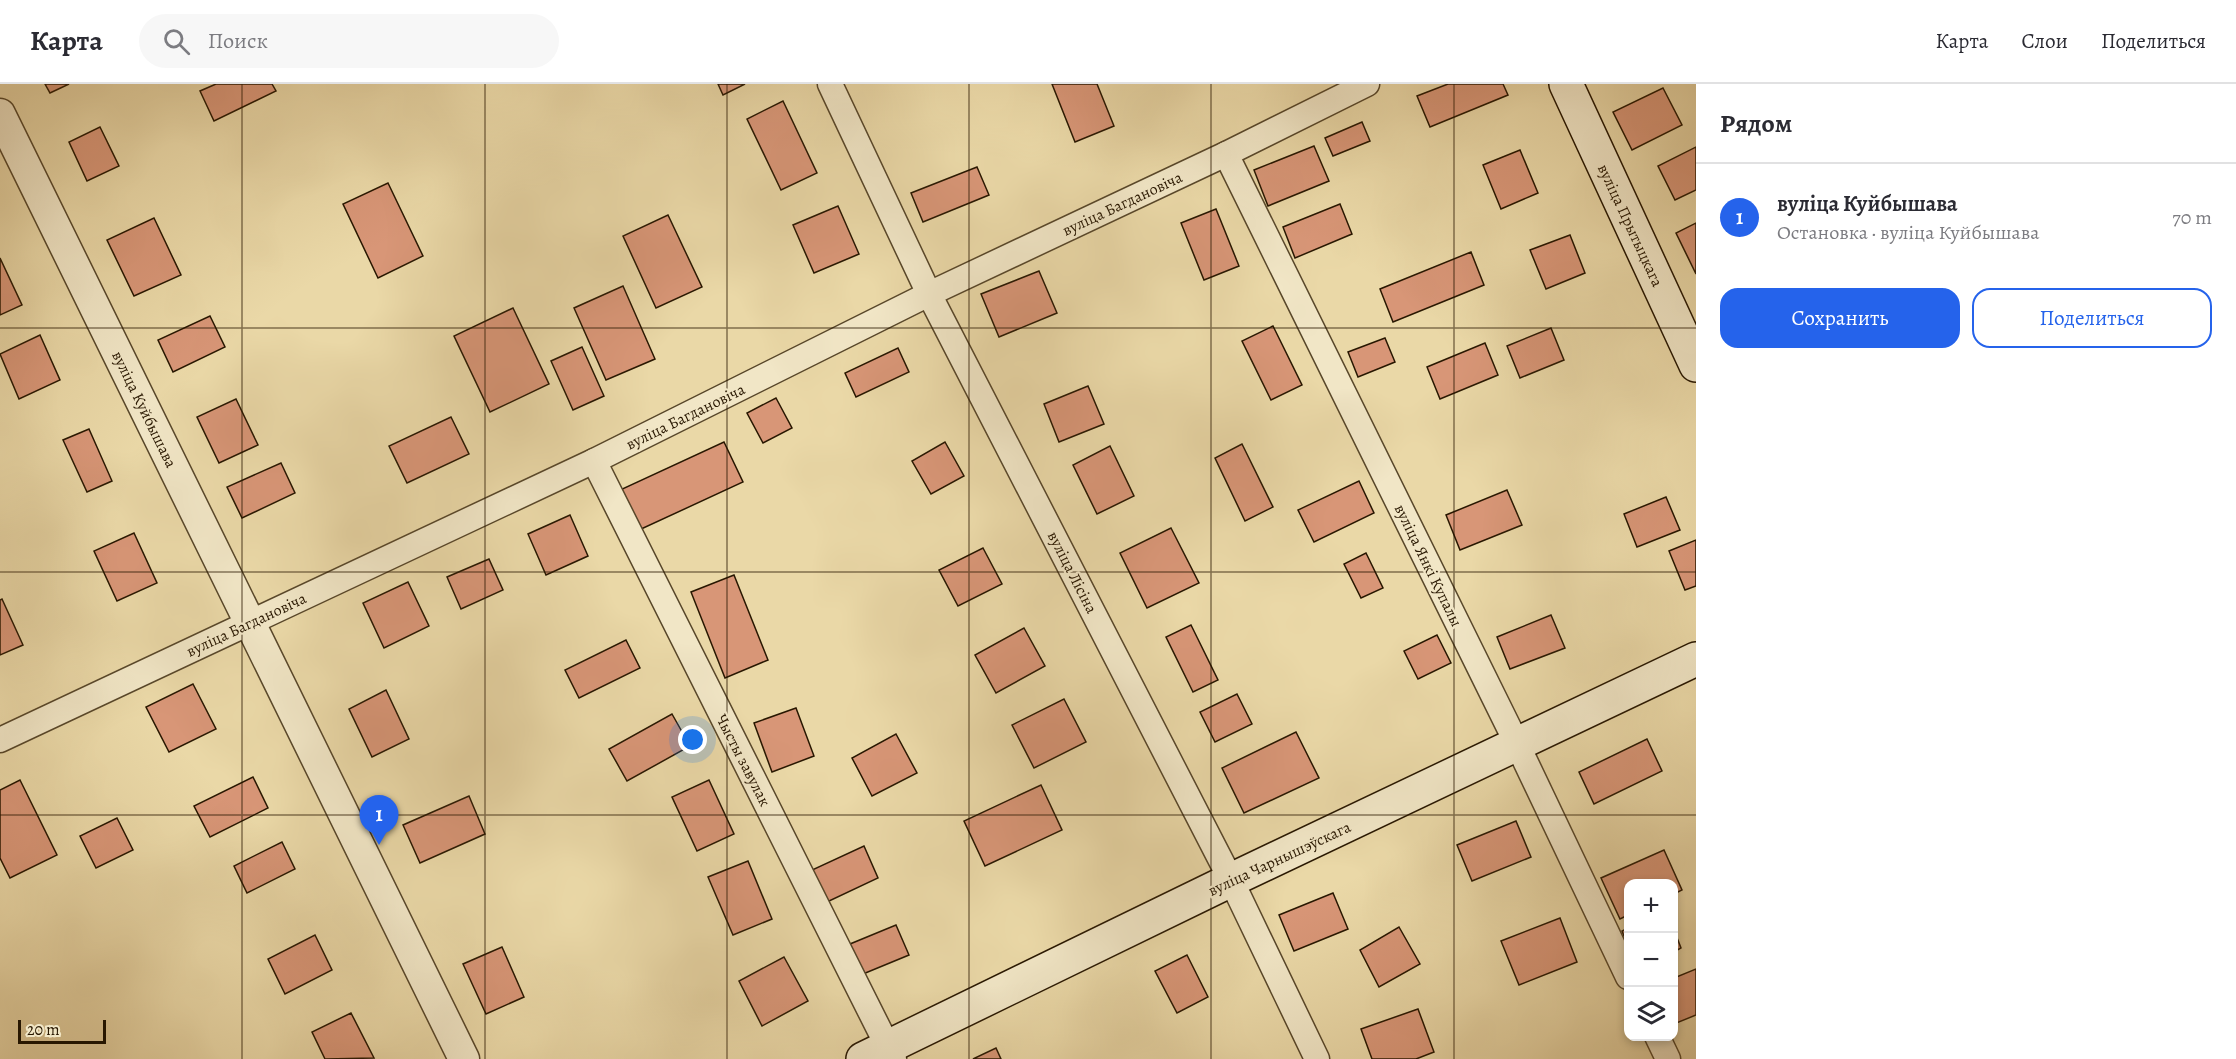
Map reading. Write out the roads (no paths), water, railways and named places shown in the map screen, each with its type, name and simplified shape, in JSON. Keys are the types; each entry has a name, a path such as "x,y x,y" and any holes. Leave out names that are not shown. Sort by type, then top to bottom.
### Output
{"main road":[{"name":"вуліца Прытыцкага","path":"1566,84 1696,365"},
{"name":"вуліца Чарнышэўскага","path":"882,1055 1232,880 1696,660"}],"street":[{"name":"вуліца Лісіна","path":"830,84 929,294 1232,880 1317,1059"},
{"name":"вуліца Багдановіча","path":"0,740 594,461 929,294 1226,154 1367,84"},
{"name":"вуліца Куйбышава","path":"0,114 464,1059"},
{"name":"вуліца Янкі Купалы","path":"1226,154 1518,746 1624,967"},
{"name":"Чысты завулак","path":"594,461 882,1055"},
{"path":"1659,1041 1668,1059"}],"place":[{"name":"вуліца Куйбышава","path":"379,845"}]}
